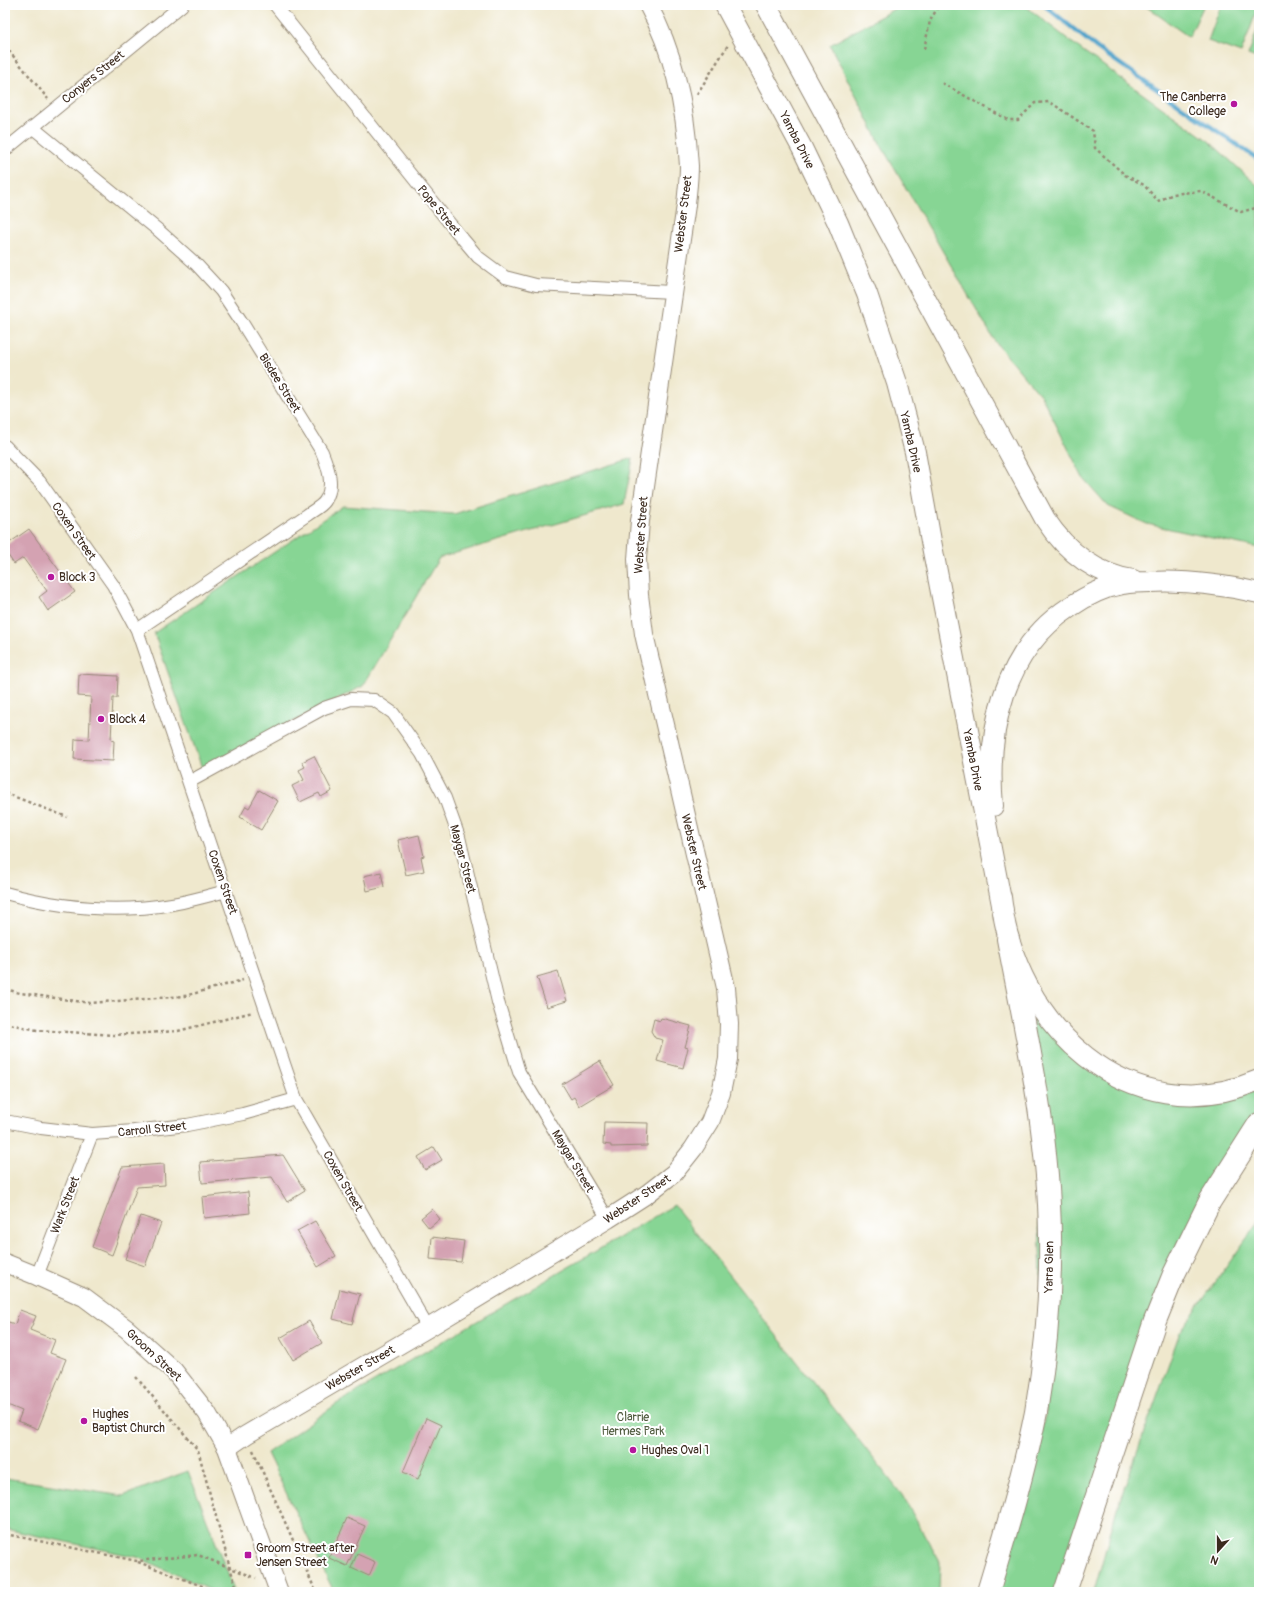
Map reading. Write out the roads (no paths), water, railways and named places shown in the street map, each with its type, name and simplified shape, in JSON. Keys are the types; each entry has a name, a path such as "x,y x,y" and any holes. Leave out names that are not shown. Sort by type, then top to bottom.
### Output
{"highway":[{"name":"Yarra Glen","path":"988,1592 1018,1489 1036,1412 1046,1341 1050,1274 1050,1234 1047,1179 1038,1103 1008,939"},
{"path":"1065,1592 1155,1321 1187,1245 1210,1201 1259,1124"},
{"path":"1135,1380 1162,1313 1193,1249 1218,1203 1259,1140"}],"main road":[{"name":"Yamba Drive","path":"725,5 802,148 838,223 867,294 897,383 915,452 1003,910"},
{"path":"766,5 1045,519 1062,542 1075,555 1085,562 1121,578 1149,582"},
{"path":"1259,593 1189,581 1124,583 1092,594 1066,610 1040,633 1027,647 1009,678 998,714 992,743 991,763 992,801 1003,910 1008,939 1028,986 1050,1021 1073,1046 1098,1066 1124,1080 1140,1086 1189,1094 1220,1092 1259,1080"}],"street":[{"name":"Conyers Street","path":"5,150 182,5"},
{"name":"Pope Street","path":"275,5 478,257 505,277 536,285 672,292"},
{"name":"Webster Street","path":"227,1448 246,1435 608,1220 646,1194 674,1173 693,1149 710,1122 721,1094 728,1059 730,1024 726,988 644,634 639,595 637,559 640,521 672,292 686,205 689,167 677,81 660,27 648,5"},
{"name":"Bisdee Street","path":"32,127 158,230 196,264 221,291 241,320 322,452 329,470 330,488 325,501 301,520 137,630"},
{"name":"Coxen Street","path":"5,446 40,482 113,586 137,630 296,1099 428,1328"},
{"name":"Maygar Street","path":"189,782 324,708 351,699 374,700 393,713 422,754 445,798 459,837 496,995 519,1072 608,1220"},
{"path":"5,893 37,902 86,909 125,910 172,904 226,891"},
{"name":"Carroll Street","path":"5,1121 41,1128 92,1134 187,1126 243,1114 296,1099"},
{"name":"Wark Street","path":"38,1276 92,1134"},
{"name":"Groom Street","path":"5,1264 38,1276 84,1297 127,1330 174,1371 207,1413 227,1448 279,1592"}],"waterway":[{"path":"1044,5 1097,48 1259,160"}],"place":[{"name":"The Canberra College","path":"1234,104"},
{"name":"Block 3","path":"51,577"},
{"name":"Block 4","path":"101,719"},
{"name":"Hughes Baptist Church","path":"84,1421"},
{"name":"Hughes Oval 1","path":"633,1450"},
{"name":"Groom Street after Jensen Street","path":"248,1555"}],"park label":[{"name":"Clarrie Hermes Park","path":"633,1424"}]}
